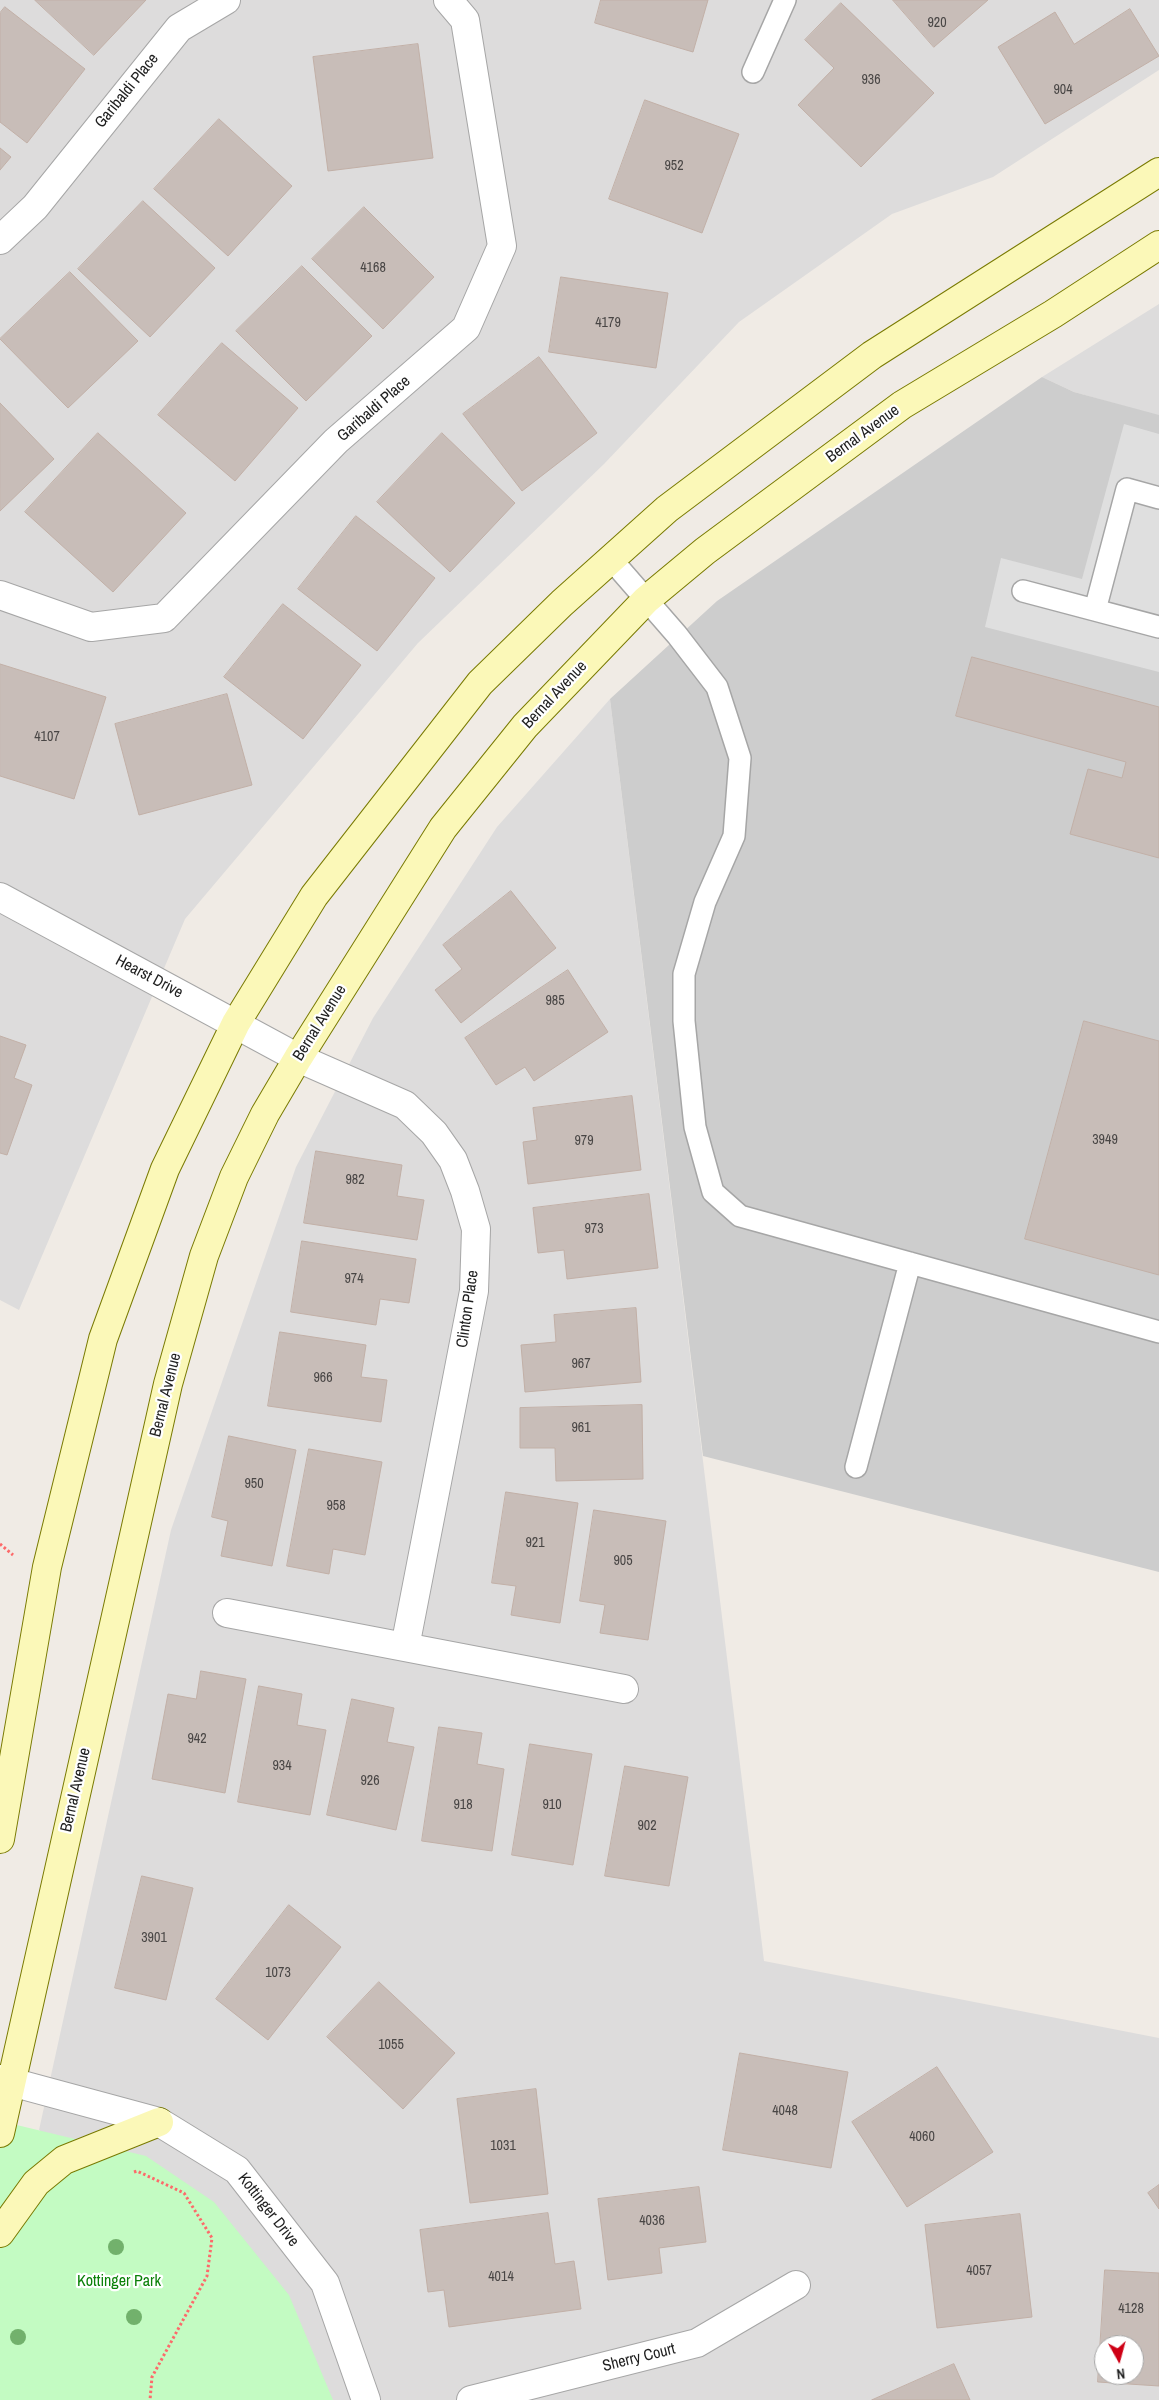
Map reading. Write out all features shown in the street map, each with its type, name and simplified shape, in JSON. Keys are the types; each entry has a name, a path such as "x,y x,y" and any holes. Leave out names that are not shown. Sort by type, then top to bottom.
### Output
{"main road":[{"path":"0,1839 47,1567 103,1339 165,1168 236,1023 314,896 480,682 610,558 666,509 872,355 1159,172"},
{"name":"Bernal Avenue","path":"0,2133 5,2080 164,1403 199,1274 234,1177 265,1114 298,1058 443,828 525,726 646,600 705,551 902,405 1053,314 1159,245"},
{"path":"0,2233 36,2183 64,2160 159,2122"}],"street":[{"name":"Garibaldi Place","path":"0,240 35,207 179,28 226,0"},
{"name":"Garibaldi Place","path":"0,595 91,627 164,618 336,441 466,328 502,246 464,20 448,0"},
{"name":"Hearst Drive","path":"0,897 298,1058"},
{"name":"Clinton Place","path":"298,1058 404,1105 434,1134 453,1160 465,1191 476,1229 474,1291 405,1647"},
{"path":"228,1613 624,1689"},
{"name":"Kottinger Drive","path":"5,2080 159,2122 237,2170 325,2283 366,2400"},
{"name":"Sherry Court","path":"470,2400 697,2343 796,2285"}],"lane":[{"path":"753,72 785,0"},
{"path":"1095,610 1127,489 1159,498"},
{"path":"610,558 677,635 717,687 740,758 734,836 705,902 684,974 684,1021 695,1127 713,1192 740,1216 1159,1332"},
{"path":"1023,591 1159,627"},
{"path":"856,1467 910,1263"}],"path":[{"path":"128,2173 137,2171 184,2193 212,2238 206,2276 152,2377 150,2400"}],"shaded area":[{"path":"0,0 1159,0 1159,70 993,177 892,214 739,322 604,464 418,643 185,919 19,1310 0,1300"},
{"path":"1159,304 1159,416 1074,392 1042,377"},
{"path":"1042,377 1074,392 1159,415 1159,1572 703,1456 610,699 717,601"},
{"path":"1124,424 1159,434 1159,672 985,627 1001,558 1082,579"},
{"path":"610,699 764,1961 1159,2038 1159,2400 333,2400 39,2130 171,1530 296,1167 373,1018 497,827"}],"green space":[{"name":"Kottinger Park","path":"0,2121 146,2156 214,2202 289,2295 333,2400 0,2400"}],"building":[{"path":"35,0 146,0 94,55"},
{"path":"601,0 708,0 693,52 595,23"},
{"path":"893,0 988,0 934,47"},
{"path":"841,3 934,93 861,167 798,105 834,68 805,40"},
{"path":"5,7 85,69 27,143 0,122 0,13"},
{"path":"1130,9 1159,56 1045,124 998,47 1055,12 1074,44"},
{"path":"418,44 433,158 328,171 313,57"},
{"path":"645,100 739,134 702,233 609,199"},
{"path":"219,119 292,186 228,256 154,189"},
{"path":"0,148 11,157 0,170"},
{"path":"143,201 215,268 150,337 78,269"},
{"path":"364,207 434,277 383,329 312,259"},
{"path":"302,266 372,336 306,401 236,331"},
{"path":"70,272 138,341 68,408 0,339"},
{"path":"561,277 668,293 656,368 549,352"},
{"path":"222,343 298,408 235,481 158,415"},
{"path":"539,357 597,433 522,491 463,414"},
{"path":"0,403 54,459 0,511"},
{"path":"98,433 186,513 113,592 25,512"},
{"path":"442,433 515,503 450,572 377,502"},
{"path":"356,516 435,578 377,651 298,589"},
{"path":"283,604 361,665 303,739 224,677"},
{"path":"972,657 1159,707 1159,858 1070,834 1088,769 1122,778 1126,762 956,716"},
{"path":"0,664 106,697 74,799 0,776"},
{"path":"227,694 252,785 139,815 115,724"},
{"path":"511,891 556,948 461,1023 435,990 462,969 443,945"},
{"path":"568,970 608,1032 534,1081 525,1067 496,1085 465,1038"},
{"path":"1084,1021 1159,1041 1159,1275 1025,1239"},
{"path":"0,1036 26,1045 14,1078 32,1085 7,1155 0,1153"},
{"path":"632,1096 641,1170 528,1184 523,1142 537,1140 533,1108"},
{"path":"316,1151 402,1165 397,1196 424,1200 417,1240 304,1223"},
{"path":"649,1194 658,1268 567,1279 564,1250 538,1253 533,1208"},
{"path":"302,1241 416,1259 409,1303 380,1299 376,1325 291,1312"},
{"path":"636,1308 641,1382 525,1392 521,1345 556,1342 554,1315"},
{"path":"280,1332 366,1345 361,1377 387,1380 381,1422 268,1406"},
{"path":"642,1405 643,1479 556,1481 555,1448 520,1448 520,1408"},
{"path":"229,1436 296,1450 272,1566 221,1556 228,1521 212,1517"},
{"path":"309,1449 382,1462 365,1555 333,1549 329,1574 287,1566"},
{"path":"506,1492 578,1503 560,1623 511,1615 516,1586 492,1583"},
{"path":"594,1510 666,1521 648,1640 600,1633 605,1605 580,1601"},
{"path":"201,1671 246,1679 225,1793 152,1779 168,1694 196,1699"},
{"path":"259,1686 302,1694 297,1725 326,1730 310,1815 238,1802"},
{"path":"352,1699 394,1708 387,1742 414,1747 396,1830 327,1815"},
{"path":"439,1727 482,1733 477,1764 504,1769 492,1851 422,1841"},
{"path":"530,1744 592,1754 573,1865 512,1855"},
{"path":"625,1766 688,1777 669,1886 605,1876"},
{"path":"142,1876 193,1888 166,2000 115,1988"},
{"path":"289,1905 341,1947 268,2040 216,1999"},
{"path":"379,1982 455,2053 403,2109 327,2037"},
{"path":"740,2053 848,2072 831,2168 723,2150"},
{"path":"937,2067 993,2152 907,2207 852,2122"},
{"path":"536,2089 548,2194 470,2203 457,2099"},
{"path":"1159,2185 1159,2209 1148,2193"},
{"path":"699,2187 706,2242 659,2248 662,2273 608,2280 598,2199"},
{"path":"548,2213 555,2264 574,2261 581,2309 449,2327 444,2290 428,2292 420,2230"},
{"path":"1020,2214 1032,2317 937,2328 925,2225"},
{"path":"1105,2270 1159,2273 1159,2386 1144,2385 1144,2335 1101,2335"},
{"path":"954,2364 970,2400 872,2400"}]}
